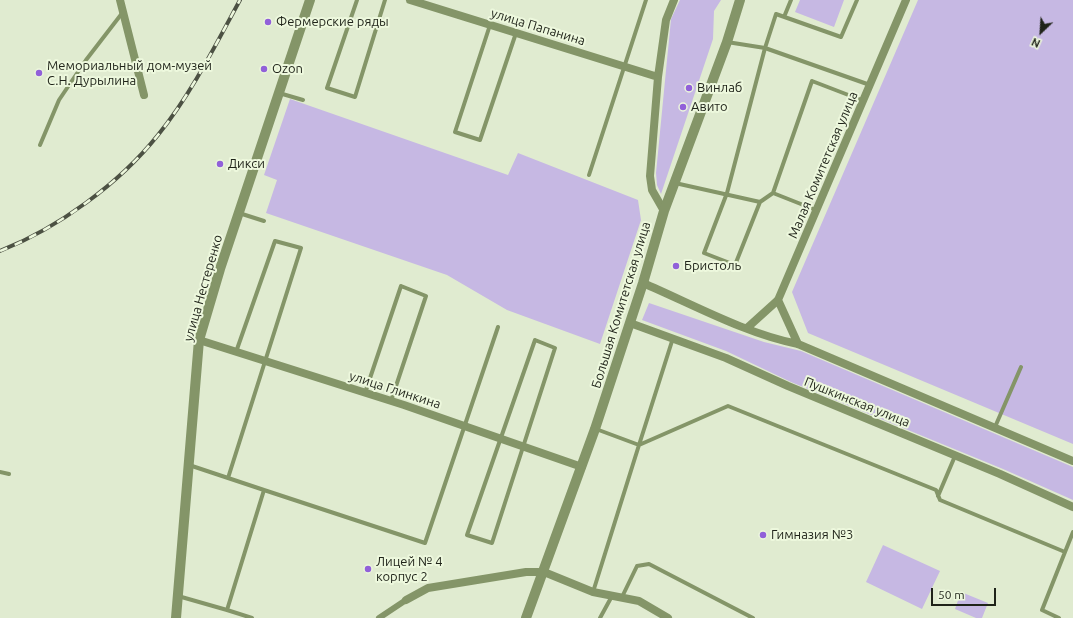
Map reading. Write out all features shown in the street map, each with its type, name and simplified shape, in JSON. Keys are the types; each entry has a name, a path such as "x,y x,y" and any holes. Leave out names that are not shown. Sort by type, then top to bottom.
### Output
{"street":[{"path":"120,0 144,95"},
{"name":"улица Нестеренко","path":"176,618 199,340 239,212 310,0"},
{"name":"улица Папанина","path":"410,0 658,77"},
{"path":"664,211 652,190 650,176 658,77 666,20 674,0"},
{"name":"Большая Комитетская улица","path":"526,618 582,467 643,283 664,211 727,42 740,0"},
{"name":"Малая Комитетская улица","path":"747,328 778,300 906,0"},
{"path":"643,283 775,340 798,344 1073,460"},
{"path":"778,300 798,344"},
{"name":"Пушкинская улица","path":"630,323 726,358 788,386 956,455 1073,507"},
{"name":"улица Глинкина","path":"199,340 390,401 582,467"},
{"path":"379,618 406,600 428,588 526,572 544,572 593,592 622,597 639,602 668,618"}],"lane":[{"path":"357,0 327,88 355,97 385,0"},
{"path":"589,175 646,0"},
{"path":"784,17 791,0"},
{"path":"857,0 841,37 776,14 765,48 727,193 704,253 735,266 760,202 773,193 812,81 864,101"},
{"path":"40,145 59,100 86,60 123,11"},
{"path":"490,25 455,132 480,140 516,33"},
{"path":"727,42 765,48 870,85"},
{"path":"278,93 303,100"},
{"path":"674,183 727,193 760,202"},
{"path":"773,193 817,210"},
{"path":"239,212 264,221"},
{"path":"228,478 301,248 275,241 236,352"},
{"path":"365,393 400,286 426,296 390,401"},
{"path":"189,464 425,542 498,327"},
{"path":"593,592 673,338"},
{"path":"535,340 555,348 492,543 467,534 501,439 535,340"},
{"path":"995,428 1021,367"},
{"path":"595,429 639,445 728,406 936,490 940,500 1065,552"},
{"path":"938,496 956,455"},
{"path":"0,472 9,474"},
{"path":"227,610 264,490"},
{"path":"1059,618 1042,610 1073,532"},
{"path":"622,597 637,566 649,564 752,618"},
{"path":"600,618 612,595"},
{"path":"178,596 252,618"}],"shaded area":[{"path":"680,0 721,0 714,11 713,39 661,194 657,185 656,173 671,19"},
{"path":"800,0 844,0 834,27 795,12"},
{"path":"918,0 1073,0 1073,444 808,333 792,292"},
{"path":"290,99 508,175 518,153 638,200 641,220 600,344 507,310 447,275 266,213 277,180 264,175"},
{"path":"649,303 764,342 801,351 1073,467 1073,500 1003,469 791,382 726,351 642,320"},
{"path":"883,545 940,571 922,609 866,582"},
{"path":"961,592 988,603 982,618 976,618 955,609"}],"railway":[{"path":"0,251 44,230 65,217 86,203 125,171 158,135 181,103 212,52 240,0"}],"place":[{"name":"Фермерские ряды","path":"268,22"},
{"name":"Ozon","path":"264,69"},
{"name":"Мемориальный дом-музей С.Н. Дурылина","path":"39,73"},
{"name":"Винлаб","path":"689,88"},
{"name":"Авито","path":"683,107"},
{"name":"Дикси","path":"220,164"},
{"name":"Бристоль","path":"676,266"},
{"name":"Гимназия №3","path":"763,535"},
{"name":"Лицей № 4 корпус 2","path":"368,569"}]}
